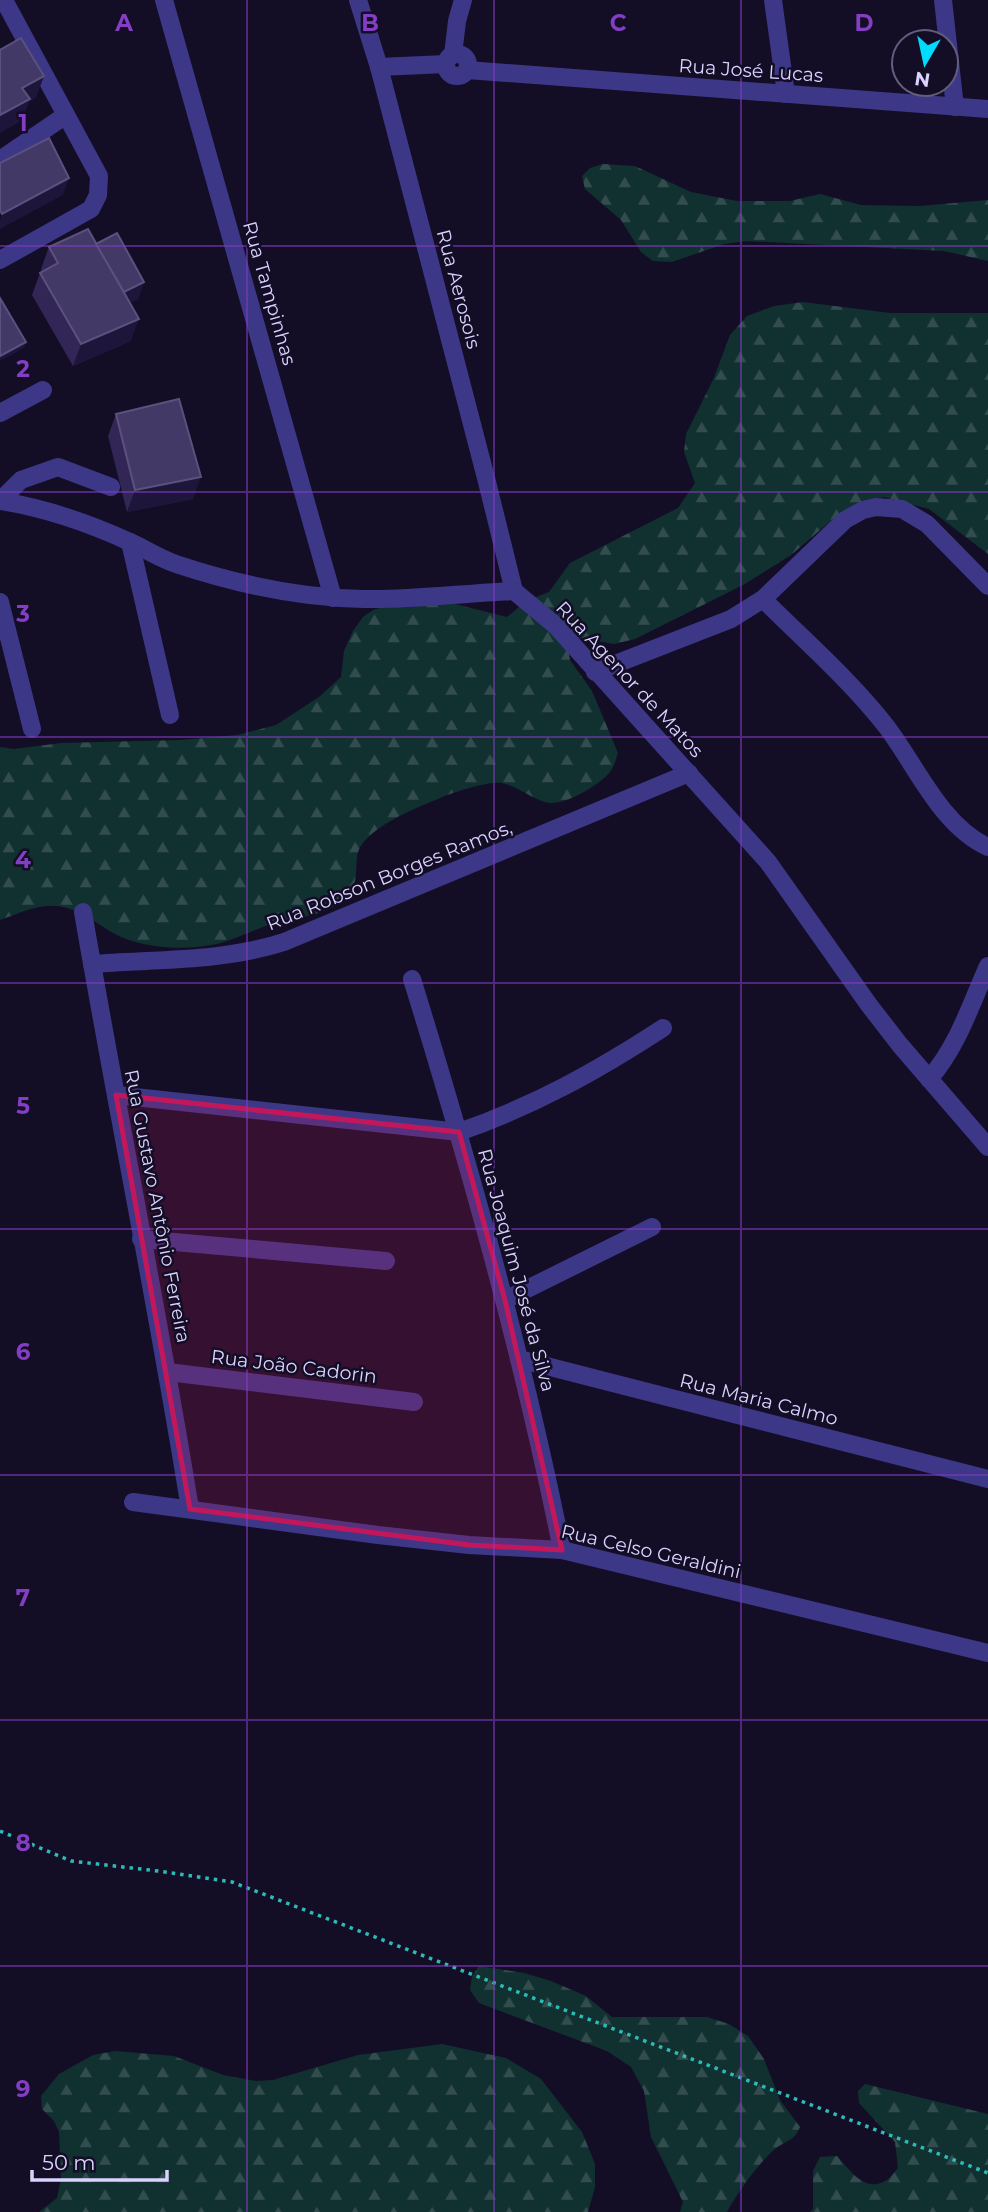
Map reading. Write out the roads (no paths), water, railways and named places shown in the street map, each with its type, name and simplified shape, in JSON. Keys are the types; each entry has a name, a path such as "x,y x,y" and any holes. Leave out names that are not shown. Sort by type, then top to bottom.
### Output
{"street":[{"name":"Rua Tampinhas","path":"164,0 333,598"},
{"name":"Rua Aerosois","path":"358,0 379,67 514,591"},
{"path":"457,62 457,21 463,0"},
{"path":"773,0 786,94"},
{"path":"943,0 955,107"},
{"path":"0,260 91,209 98,195 99,176 4,2"},
{"name":"Rua José Lucas","path":"379,67 457,62 510,73 988,109"},
{"path":"0,160 66,115"},
{"path":"0,413 43,390"},
{"path":"0,501 21,481 58,467 111,486"},
{"path":"0,501 74,520 130,542 173,563 258,587 333,598 367,599 514,591"},
{"path":"595,672 731,619 763,599 845,520 863,510 876,507 902,509 927,524 988,586"},
{"path":"130,542 170,715"},
{"name":"Rua Agenor de Matos","path":"514,591 555,625 768,862 869,1005 988,1147"},
{"path":"763,599 886,726 950,818 976,842 988,847"},
{"path":"0,601 32,729"},
{"name":"Rua Robson Borges Ramos,","path":"92,964 228,956 266,948 690,773"},
{"name":"Rua Gustavo Antônio Ferreira","path":"83,912 141,1239 168,1372 190,1509"},
{"path":"929,1079 952,1046 988,966"},
{"path":"412,979 459,1132 548,1096 602,1067 663,1028"},
{"name":"Rua Joaquim José da Silva","path":"116,1095 459,1132 505,1300 562,1550"},
{"path":"505,1300 652,1227"},
{"path":"141,1239 386,1261"},
{"name":"Rua Maria Calmo","path":"519,1359 988,1479"},
{"name":"Rua João Cadorin","path":"168,1372 414,1402"},
{"name":"Rua Celso Geraldini","path":"133,1502 417,1540 562,1550 988,1653"}]}
